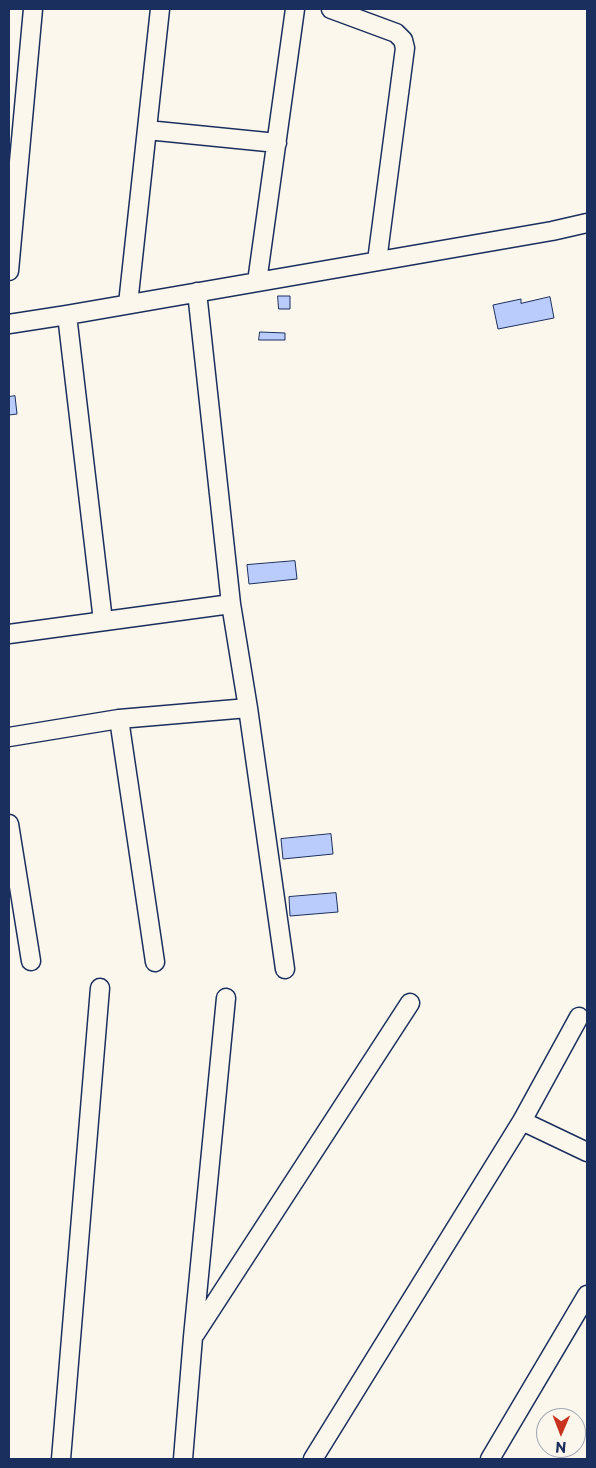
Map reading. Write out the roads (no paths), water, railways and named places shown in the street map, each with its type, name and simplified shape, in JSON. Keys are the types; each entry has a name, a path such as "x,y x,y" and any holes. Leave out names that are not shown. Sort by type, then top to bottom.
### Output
{"street":[{"path":"9,271 33,9"},
{"path":"128,304 160,9"},
{"path":"257,282 295,9"},
{"path":"331,9 396,33 403,40 405,48 377,261"},
{"path":"147,130 277,143"},
{"path":"9,324 552,231 587,223"},
{"path":"198,292 231,604 248,708 285,969"},
{"path":"67,315 103,621"},
{"path":"9,634 231,604"},
{"path":"9,737 119,719 248,708"},
{"path":"119,719 154,962"},
{"path":"9,824 31,961"},
{"path":"62,1459 100,988"},
{"path":"183,1459 226,998"},
{"path":"193,1337 410,1003"},
{"path":"313,1459 522,1121 579,1018"},
{"path":"522,1121 587,1152"},
{"path":"490,1459 587,1295"}]}
